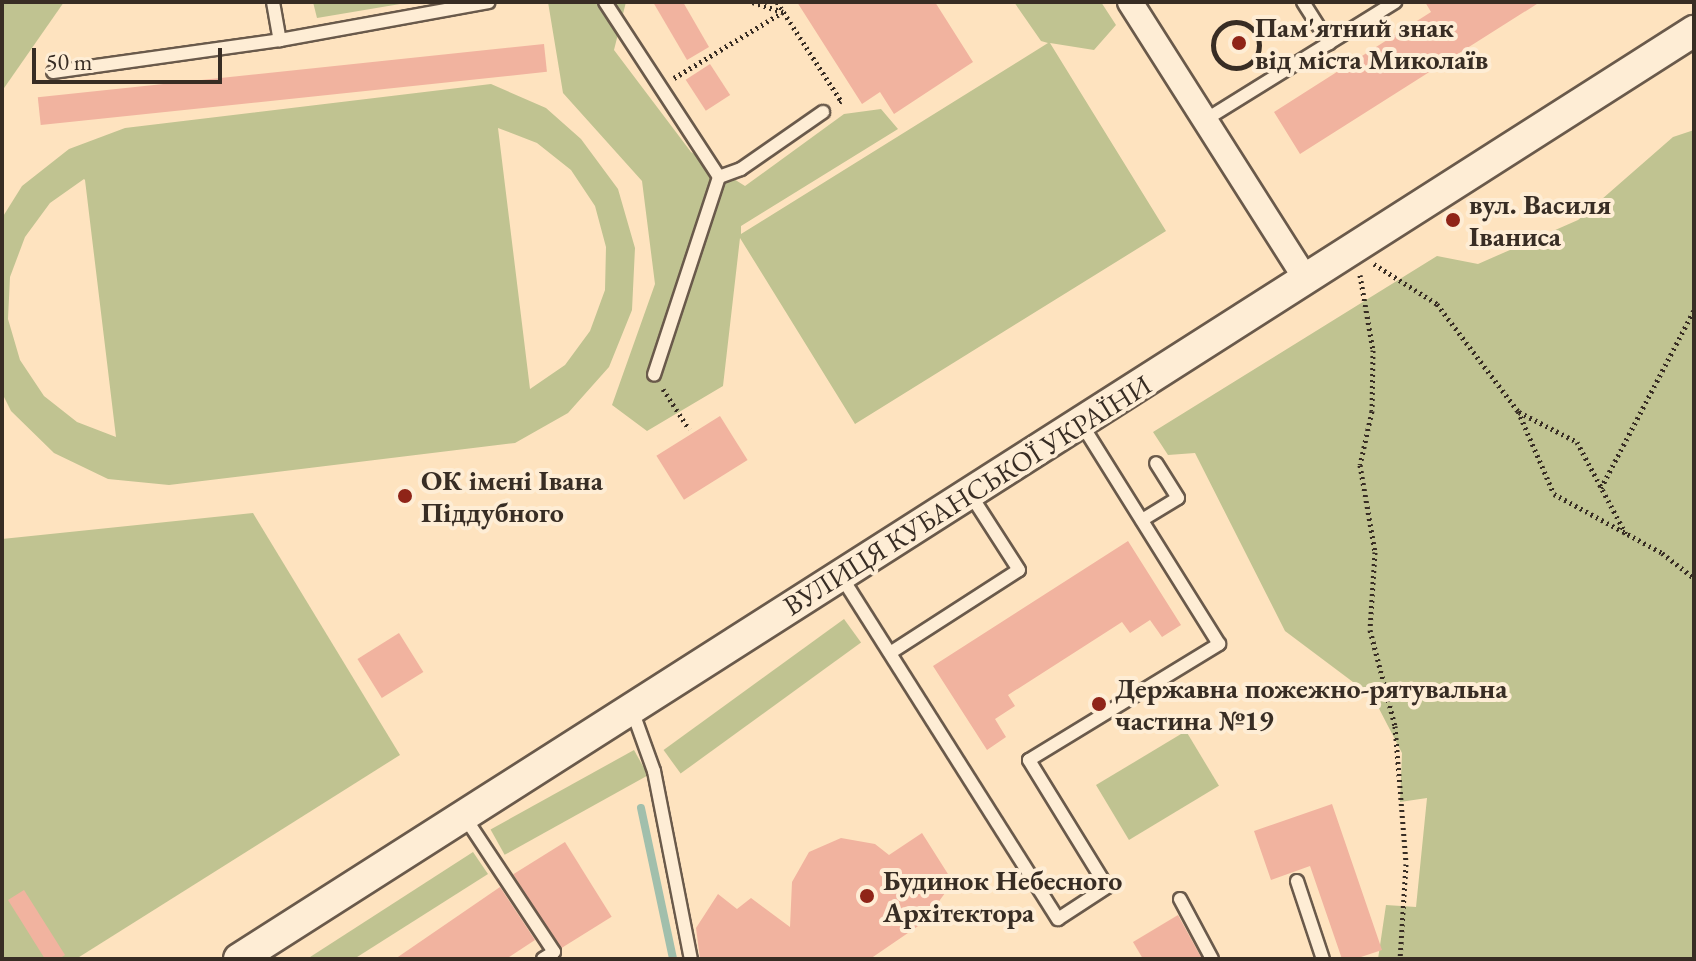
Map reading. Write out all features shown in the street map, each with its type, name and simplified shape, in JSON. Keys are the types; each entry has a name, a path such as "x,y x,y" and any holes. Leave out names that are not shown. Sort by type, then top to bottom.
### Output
{"street":[{"path":"1130,2 1306,279"},
{"name":"ВУЛИЦЯ КУБАНСЬКОЇ УКРАЇНИ","path":"239,959 1694,31"}],"lane":[{"path":"273,2 280,40"},
{"path":"53,72 280,40 489,2"},
{"path":"605,2 719,177"},
{"path":"1303,2 1329,43"},
{"path":"1205,120 1395,2"},
{"path":"719,177 741,169 823,112"},
{"path":"654,375 719,177"},
{"path":"841,576 1058,919 1107,887 1029,760 1219,644 1081,423"},
{"path":"1142,520 1178,498 1156,463"},
{"path":"890,653 1019,570 970,494"},
{"path":"632,709 654,771 691,959"},
{"path":"464,816 554,952 543,959"},
{"path":"1297,881 1323,959"},
{"path":"1180,899 1212,959"}],"path":[{"path":"753,2 783,12"},
{"path":"777,2 841,101 823,112"},
{"path":"660,87 783,12"},
{"path":"1244,23 1258,36 1258,53 1247,66 1230,67 1216,57 1214,39 1224,24 1244,23"},
{"path":"1374,263 1437,304 1518,411 1554,494 1627,537 1662,553 1694,578"},
{"path":"1360,275 1373,350 1372,411 1360,465 1375,552 1370,630 1395,726 1406,864 1400,959"},
{"path":"1601,488 1694,310"},
{"path":"654,375 689,429"},
{"path":"1518,411 1577,442 1627,537"}],"green space":[{"path":"2,2 64,2 2,91"},
{"path":"313,2 412,2 317,18"},
{"path":"548,2 626,2 614,50 691,152 745,186 844,114 881,109 898,129 741,226 741,234 1048,43 1041,41 1014,2 1101,2 1116,25 1094,50 1050,43 1166,231 855,424 740,238 723,386 647,431 612,405 655,284 642,181 563,93"},
{"path":"491,84 546,108 581,139 618,189 635,248 632,310 609,367 568,413 515,443 169,485 108,479 54,453 11,411 2,393 2,218 22,186 69,149 125,128","holes":["498,128 537,143 571,170 595,206 606,247 605,290 590,331 565,365 530,389","85,180 116,437 77,422 44,396 20,360 8,319 10,277 25,237 50,203"]},
{"path":"1694,130 1694,959 1378,959 1386,905 1416,907 1427,798 1400,802 1402,753 1373,697 1285,631 1195,453 1168,455 1153,432 1437,256 1478,264 1578,220 1673,137"},
{"path":"253,513 400,755 76,959 2,959 2,539"},
{"path":"844,619 861,642 681,774 664,750"},
{"path":"1186,731 1219,786 1129,840 1096,785"},
{"path":"634,750 648,775 505,855 491,830"},
{"path":"473,852 488,874 354,959 307,959"}],"building":[{"path":"653,2 683,2 709,47 687,60"},
{"path":"797,2 935,2 973,62 894,114 880,92 862,104"},
{"path":"1425,2 1540,2 1300,154 1274,112 1431,12"},
{"path":"544,44 547,72 41,125 38,97"},
{"path":"710,64 730,95 706,111 686,80"},
{"path":"720,416 748,460 684,500 656,456"},
{"path":"1128,541 1181,625 1162,637 1150,620 1130,633 1122,622 1008,695 1015,706 995,719 1006,737 987,750 933,666"},
{"path":"399,633 423,672 382,698 357,659"},
{"path":"1332,804 1382,950 1355,959 1342,959 1310,866 1271,880 1254,831"},
{"name":"Будинок Небесного Архітектора","path":"922,833 953,882 924,922 870,959 700,959 696,928 718,894 737,909 751,898 790,927 792,882 809,852 841,838 875,844 889,855"},
{"path":"565,842 612,917 560,949 513,874"},
{"path":"500,887 535,940 506,959 395,959"},
{"path":"24,890 65,955 59,959 45,959 8,900"},
{"path":"1178,915 1202,959 1143,959 1133,942"}],"waterway":[{"path":"641,808 673,959"}],"place":[{"name":"Пам'ятний знак від міста Миколаїв","path":"1239,43"},
{"name":"вул. Василя Іваниса","path":"1453,220"},
{"name":"ОК імені Івана Піддубного","path":"405,496"},
{"name":"Державна пожежно-рятувальна частина №19","path":"1099,704"},
{"name":"Будинок Небесного Архітектора","path":"867,896"}]}
